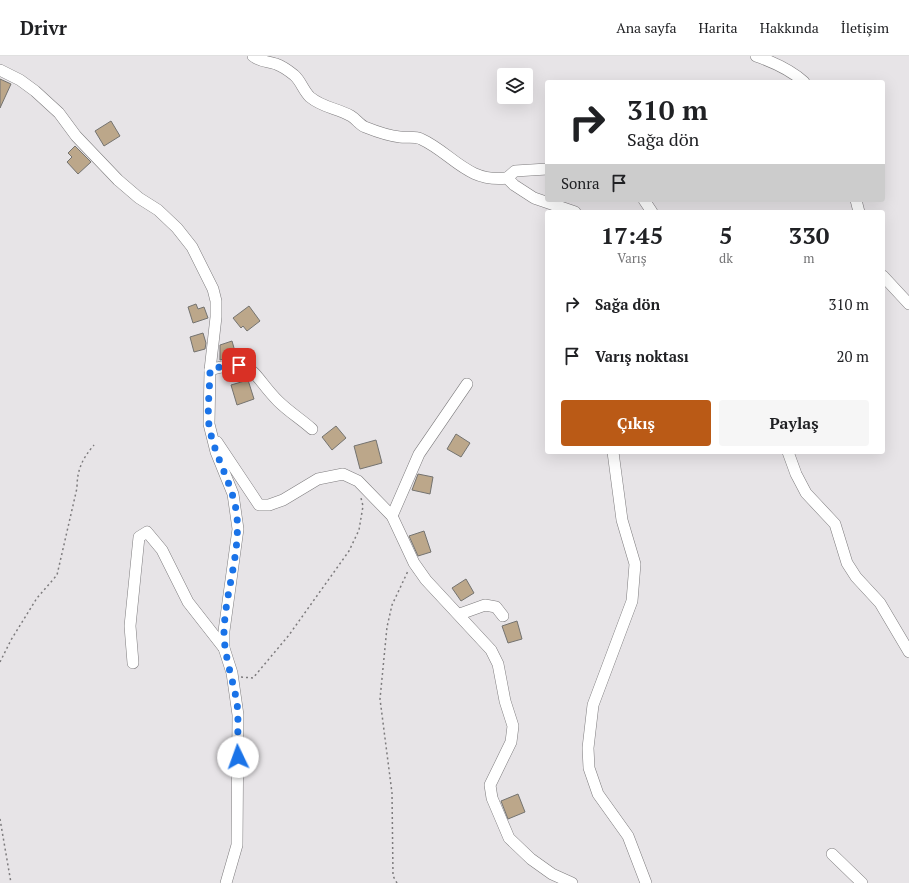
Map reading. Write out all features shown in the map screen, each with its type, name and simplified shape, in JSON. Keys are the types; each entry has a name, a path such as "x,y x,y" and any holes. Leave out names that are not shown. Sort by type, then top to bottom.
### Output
{"street":[{"path":"254,56 263,61 275,63 290,72 299,80 305,91 318,103 346,113 356,119 364,127 400,137 419,138 430,143 452,161 469,171 496,180 507,178 515,171 545,169"},
{"path":"756,56 772,61 798,76 802,80"},
{"path":"0,70 20,80 59,112 76,136 118,180 139,198 158,210 177,228 192,247 209,278 216,300 216,317 210,370 209,424 216,452 232,494 238,529 236,551 225,614 224,648 232,673 238,715 237,845 226,883"},
{"path":"507,178 514,185 534,198 545,202"},
{"path":"546,202 569,210"},
{"path":"885,278 909,304"},
{"path":"210,370 233,364 250,369 278,401 312,429"},
{"path":"392,516 419,454 467,384"},
{"path":"213,436 259,505 269,505 283,500 318,479 343,474 358,481 392,516 414,563 426,580 460,614 492,650 498,664 505,701 513,726 511,742 490,785 492,798 509,838 531,860 552,874 572,883"},
{"path":"613,454 622,520 636,564 632,601 593,704 588,748 589,768 598,794 628,836 646,883"},
{"path":"789,454 796,474 806,493 835,524 847,563 856,577 880,603 909,652"},
{"path":"133,664 130,626 139,537 147,532 162,550 188,602 224,648"},
{"path":"460,614 485,605 496,607 503,616"},
{"path":"832,854 862,883"}],"path":[{"path":"0,662 11,640 37,598 57,575 77,488 77,475 81,464 94,445"},
{"path":"232,673 241,677 253,678 289,635 349,551 359,530 363,506 358,481"},
{"path":"397,883 393,876 392,793 381,711 381,675 386,633 392,605 405,574 414,563"},
{"path":"0,819 11,883"}],"building":[{"path":"0,79 11,84 0,108"},
{"path":"111,121 120,136 104,146 95,131"},
{"path":"75,146 91,162 78,174 67,162 72,157 68,153"},
{"path":"196,304 198,309 204,307 208,318 193,323 188,307"},
{"path":"249,306 260,321 247,331 243,326 241,328 233,318"},
{"path":"203,333 206,343 205,349 194,352 190,337"},
{"path":"232,341 236,355 220,360 220,345"},
{"path":"248,380 254,399 237,405 231,385"},
{"path":"336,426 346,438 332,450 322,437"},
{"path":"456,434 470,443 461,457 447,449"},
{"path":"376,440 382,463 360,469 354,446"},
{"path":"418,474 433,477 430,494 412,490"},
{"path":"424,531 431,552 418,556 409,536"},
{"path":"466,579 474,593 461,601 452,588"},
{"path":"517,621 522,639 508,643 502,626"},
{"path":"518,794 525,812 508,819 501,801"}],"route":[{"path":"238,757 237,702 232,673 224,648 225,614 236,551 238,529 237,516 232,494 216,452 209,424 210,370 226,365 239,365"}]}
